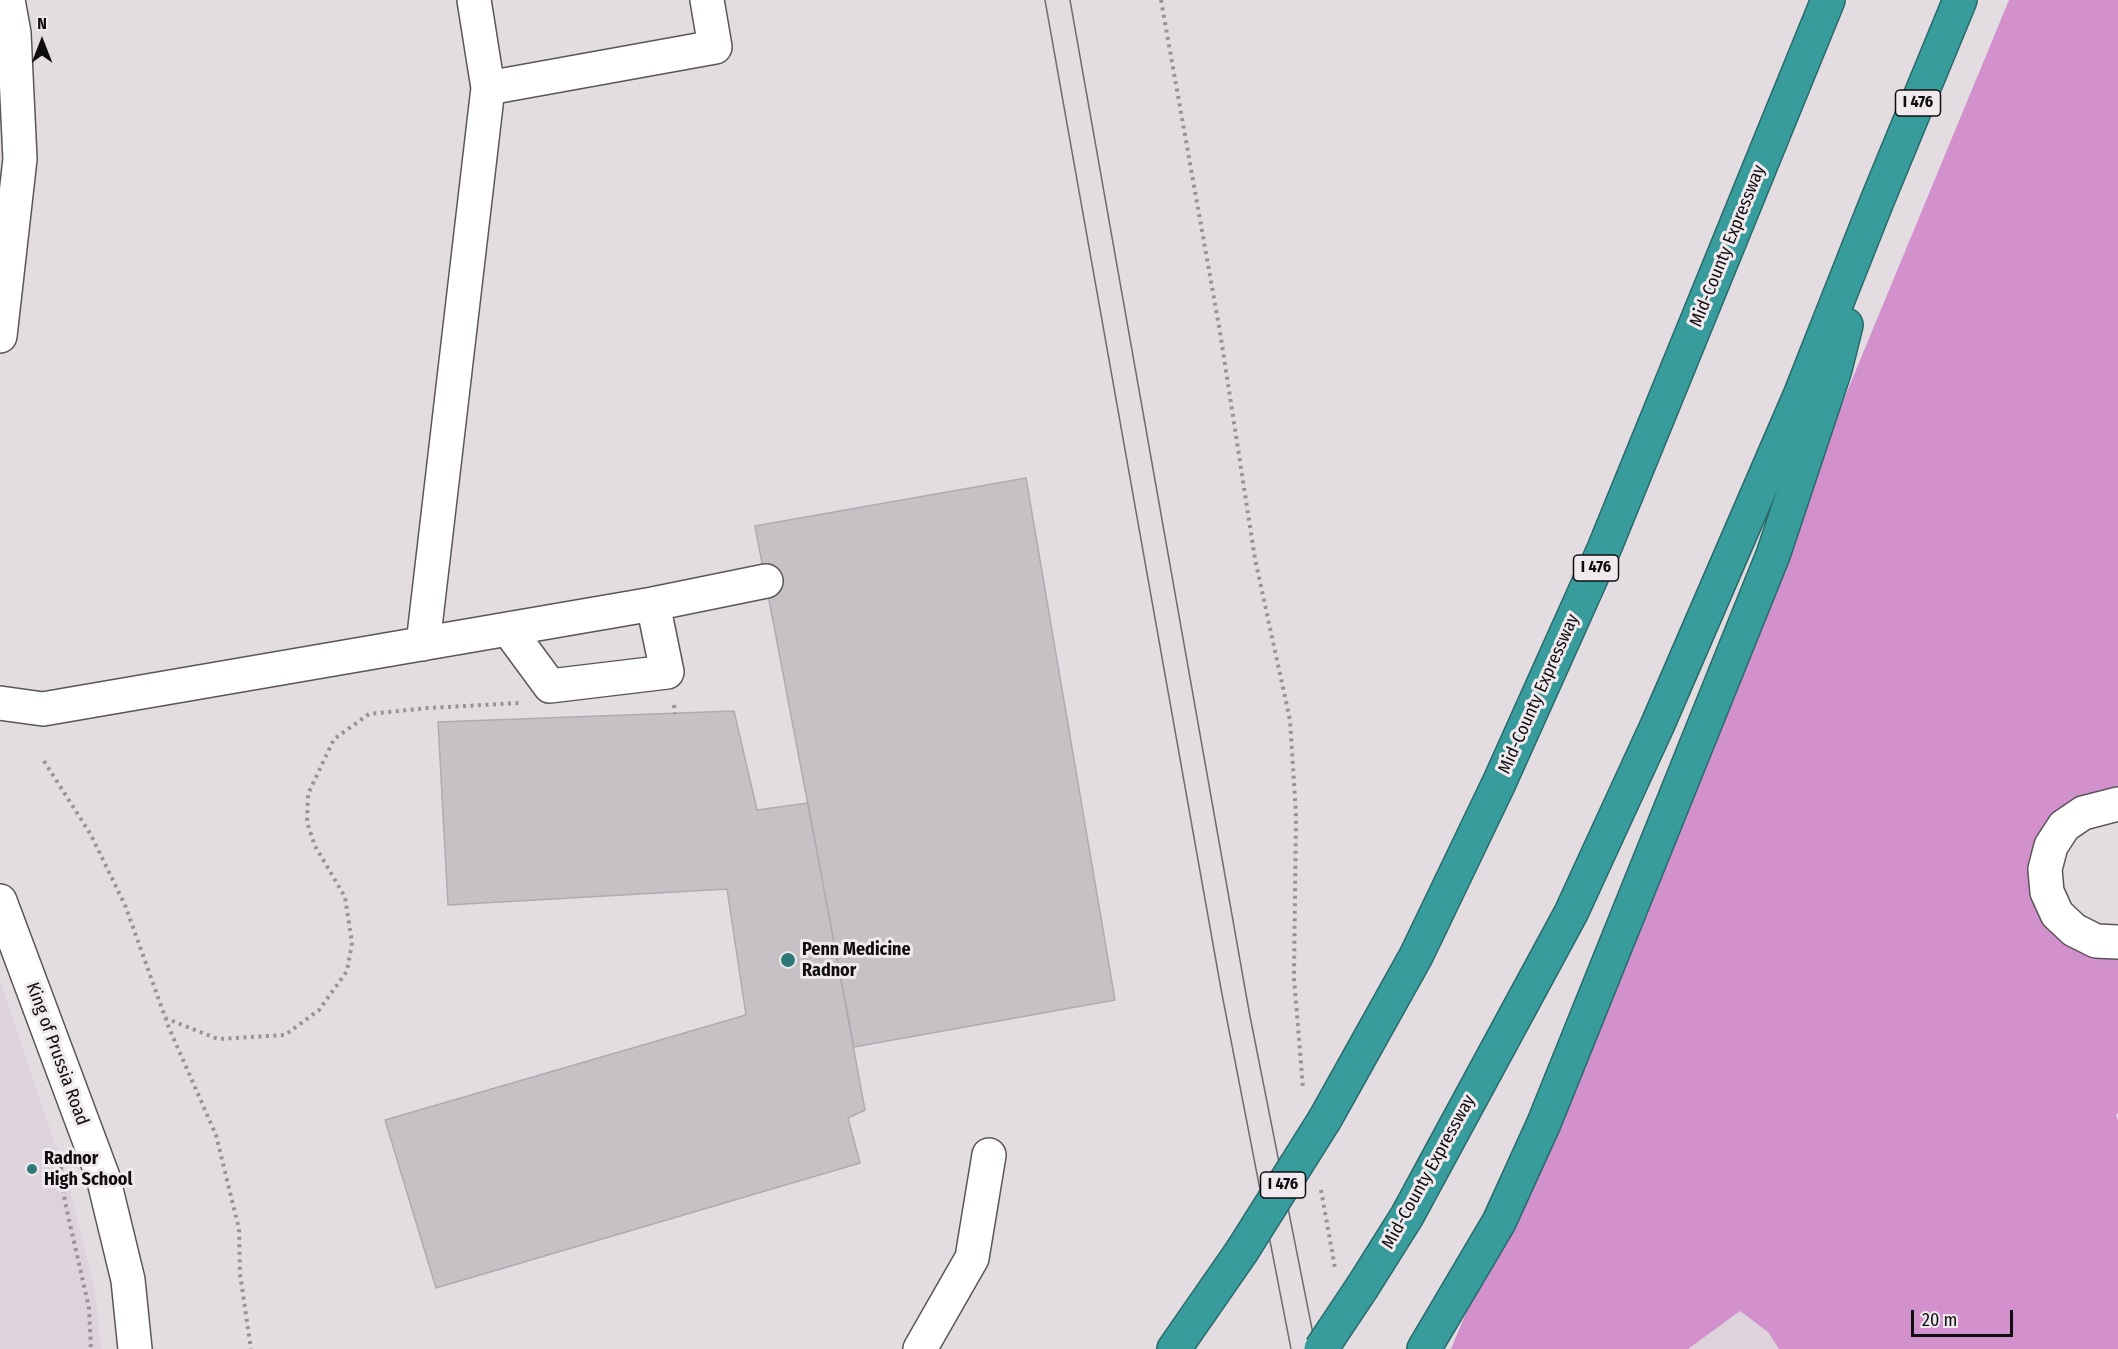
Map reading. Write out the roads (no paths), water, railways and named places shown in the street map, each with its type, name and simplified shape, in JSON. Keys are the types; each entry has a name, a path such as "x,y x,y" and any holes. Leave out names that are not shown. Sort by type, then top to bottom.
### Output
{"highway":[{"name":"Mid-County Expressway","path":"1174,1349 1242,1251 1325,1119 1416,956 1499,783 1604,549 1828,0"},
{"name":"Mid-County Expressway","path":"1320,1349 1350,1283 1407,1216 1571,913 1657,726 1799,398 1960,0"},
{"path":"1424,1349 1498,1222 1544,1123 1773,555 1835,369 1875,206"}],"street":[{"path":"0,336 20,159 14,33 8,0"},
{"path":"423,644 488,88 474,0"},
{"path":"488,88 715,47 706,0"},
{"path":"0,703 43,709 653,604 766,581"},
{"path":"508,629 550,686 667,672 653,604"},
{"path":"2118,804 2083,813 2064,826 2050,846 2045,869 2047,892 2057,914 2074,930 2096,941 2118,942"},
{"name":"King of Prussia Road","path":"0,901 103,1178 128,1280 135,1349"},
{"path":"920,1349 972,1258 989,1155"}],"tram line":[{"path":"1045,0 1221,989 1291,1349"},
{"path":"1070,0 1249,1011 1316,1349"}],"place":[{"name":"Penn Medicine Radnor","path":"788,960"},
{"name":"Radnor High School","path":"32,1169"}]}
